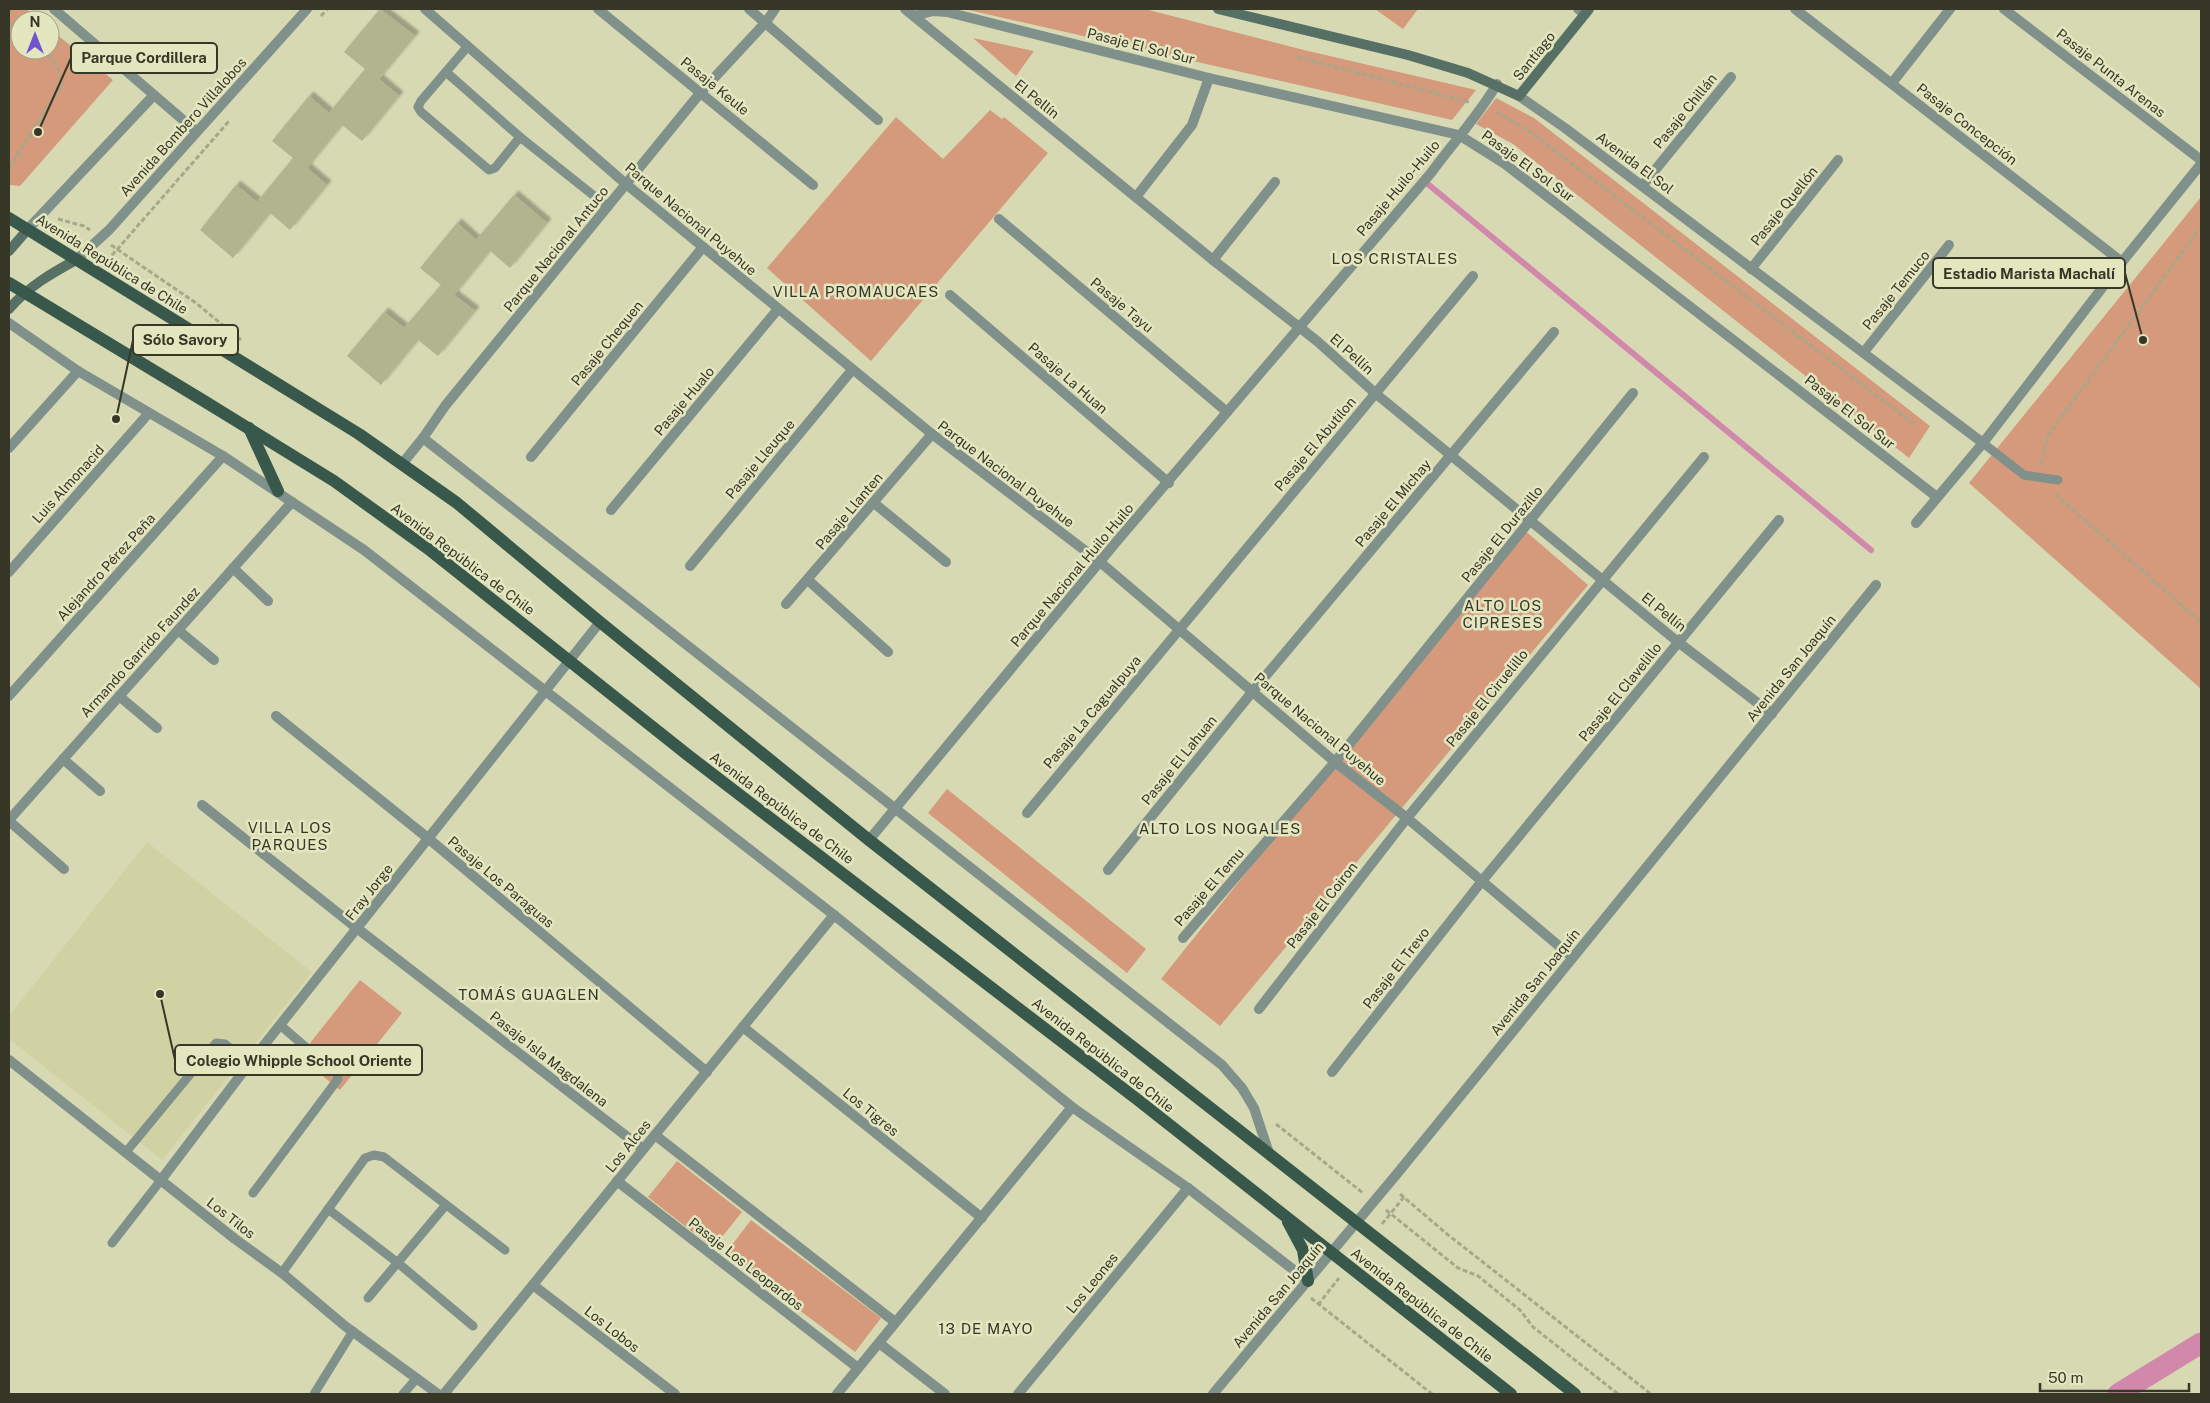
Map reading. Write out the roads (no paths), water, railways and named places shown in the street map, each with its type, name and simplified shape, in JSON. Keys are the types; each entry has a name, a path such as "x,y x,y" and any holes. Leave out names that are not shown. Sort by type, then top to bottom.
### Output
{"main road":[{"name":"Avenida República de Chile","path":"9,218 359,434 457,503 600,622 869,840 1574,1394"},
{"name":"Avenida República de Chile","path":"9,283 334,481 431,550 697,762 1130,1094 1511,1394"},
{"path":"249,428 278,492"},
{"path":"1282,1214 1303,1250 1304,1285"}],"street":[{"path":"54,9 196,131"},
{"name":"Avenida Bombero Villalobos","path":"76,260 109,230 307,9"},
{"name":"Parque Nacional Puyehue","path":"425,9 626,184 932,434 1100,562 1335,762 1407,818 1572,958"},
{"name":"Pasaje Keule","path":"598,9 813,185"},
{"path":"749,9 878,120"},
{"name":"Parque Nacional Antuco","path":"402,464 445,406 701,92 766,22 775,9"},
{"path":"905,9 914,16"},
{"name":"Avenida El Sol","path":"1218,9 1408,55 1497,84 1519,96 1565,128 1983,443"},
{"name":"Pasaje Concepción","path":"1795,9 2122,262"},
{"path":"1892,83 1950,9"},
{"name":"Pasaje Punta Arenas","path":"2004,9 2201,160"},
{"name":"Santiago","path":"1519,96 1584,10"},
{"name":"Pasaje El Sol Sur","path":"914,16 932,11 947,12 1209,78 1459,135 1506,164 1937,497"},
{"name":"El Pellín","path":"914,16 1297,328 1317,341 1375,393 1678,642 1772,714"},
{"name":"Pasaje Chillán","path":"1642,186 1730,77"},
{"path":"1136,197 1192,125 1209,78"},
{"name":"Pasaje Huilo-Huilo","path":"1297,328 1431,173 1484,105 1497,84"},
{"path":"9,251 153,96"},
{"name":"Pasaje Quellón","path":"1751,269 1838,160"},
{"path":"1916,523 1983,443 2122,262 2201,164"},
{"path":"1213,260 1275,182"},
{"name":"Pasaje Tayu","path":"999,219 1227,412"},
{"name":"Pasaje Temuco","path":"1864,352 1949,245"},
{"name":"Pasaje Chequen","path":"532,456 703,247"},
{"path":"9,309 23,293 50,274 76,260"},
{"name":"Pasaje El Abutilon","path":"1179,630 1473,276"},
{"name":"Pasaje La Huan","path":"950,295 1169,482"},
{"name":"Pasaje Hualo","path":"611,510 778,309"},
{"path":"9,323 78,371 148,414 223,456 364,550 834,915 1072,1106 1188,1188 1304,1285"},
{"name":"Parque Nacional Huilo Huilo","path":"869,840 1297,328"},
{"name":"Pasaje El Michay","path":"1253,691 1554,332"},
{"name":"Pasaje Lleuque","path":"690,566 852,370"},
{"path":"9,448 78,371"},
{"name":"Pasaje El Durazillo","path":"1335,762 1633,392"},
{"name":"Luis Almonacid","path":"9,572 148,414"},
{"name":"Pasaje Llanten","path":"786,604 809,580 932,434"},
{"path":"423,438 1222,1065 1242,1088 1254,1108 1270,1156"},
{"name":"Alejandro Pérez Peña","path":"9,696 223,456"},
{"name":"Pasaje El Ciruelillo","path":"1407,818 1602,579 1704,458"},
{"name":"Armando Garrido Faundez","path":"10,815 63,759 292,502"},
{"path":"874,503 946,562"},
{"name":"Pasaje El Clavelillo","path":"1482,881 1779,520"},
{"path":"233,568 268,601"},
{"path":"809,580 888,652"},
{"name":"Avenida San Joaquín","path":"1213,1394 1388,1184 1876,585"},
{"name":"Fray Jorge","path":"160,1180 248,1064 358,929 600,622"},
{"path":"178,630 214,660"},
{"name":"Pasaje La Cagualpuya","path":"1027,813 1179,630"},
{"name":"Pasaje El Lahuan","path":"1108,870 1253,691"},
{"path":"119,696 157,728"},
{"name":"Pasaje Los Paraguas","path":"276,716 429,839 707,1072"},
{"path":"63,759 100,791"},
{"name":"Pasaje El Temu","path":"1183,938 1335,762"},
{"name":"Pasaje Isla Magdalena","path":"202,805 358,929 643,1149"},
{"path":"10,815 64,869"},
{"name":"Pasaje El Coiron","path":"1259,1009 1407,818"},
{"name":"Pasaje El Trevo","path":"1332,1072 1482,881"},
{"name":"Los Alces","path":"444,1394 834,915"},
{"name":"Los Tigres","path":"743,1027 982,1218"},
{"name":"Los Tilos","path":"9,1060 235,1239 282,1273 353,1331 438,1394"},
{"path":"837,1394 1072,1106"},
{"path":"655,1135 895,1322"},
{"name":"Pasaje Los Leopardos","path":"617,1181 858,1368"},
{"name":"Los Leones","path":"1018,1394 1188,1188"},
{"name":"Los Lobos","path":"533,1285 675,1394"},
{"path":"879,1343 945,1394"}],"lane":[{"path":"468,46 418,107 421,112 489,170 495,168 520,137"},
{"path":"446,72 520,137 608,207"},
{"path":"1983,443 2024,475 2058,480"},
{"path":"253,1193 338,1079 337,1074 280,1025"},
{"path":"126,1152 216,1043 225,1044 248,1064"},
{"path":"282,1273 365,1158 374,1155 384,1157 445,1206 505,1250"},
{"path":"112,1243 160,1180"},
{"path":"368,1298 445,1206"},
{"path":"328,1210 398,1263 473,1326"},
{"path":"314,1394 353,1331"},
{"path":"404,1394 417,1378"}],"waterway":[{"path":"1429,185 1871,550"},
{"path":"2118,1394 2201,1343"}],"place":[{"name":"Parque Cordillera","path":"38,132"},
{"name":"Estadio Marista Machalí","path":"2143,340"},
{"name":"Sólo Savory","path":"116,419"},
{"name":"Colegio Whipple School Oriente","path":"160,994"}],"district":[{"name":"LOS CRISTALES","path":"1395,258"},
{"name":"VILLA PROMAUCAES","path":"856,291"},
{"name":"ALTO LOS CIPRESES","path":"1503,614"},
{"name":"ALTO LOS NOGALES","path":"1220,828"},
{"name":"VILLA LOS PARQUES","path":"290,836"},
{"name":"TOMÁS GUAGLEN","path":"529,994"},
{"name":"13 DE MAYO","path":"986,1328"}]}
